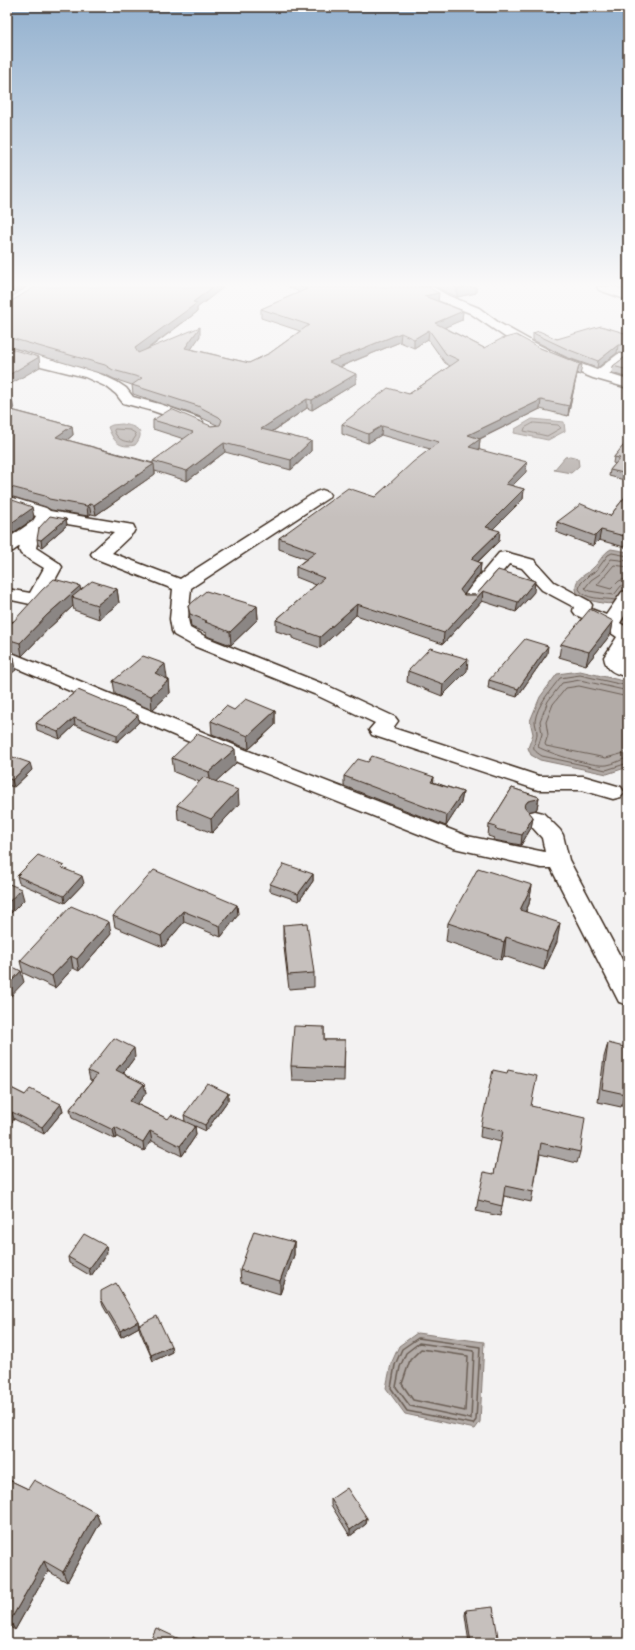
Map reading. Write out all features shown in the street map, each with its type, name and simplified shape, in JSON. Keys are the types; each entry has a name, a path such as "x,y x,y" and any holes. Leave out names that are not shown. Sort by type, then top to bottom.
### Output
{"street":[{"path":"52,364 67,367 100,379 123,391 128,400 193,420 208,428"},
{"path":"570,364 628,384"},
{"path":"598,375 613,364"},
{"path":"182,586 322,495"},
{"path":"7,501 40,510 43,518"},
{"path":"7,547 43,518 127,529 100,554 182,586"},
{"path":"7,594 29,606 53,567 27,550 31,533 43,518"},
{"path":"469,600 505,557 528,564 548,586 583,605 582,611 610,624 627,636 613,657 614,663 628,671"},
{"path":"182,586 179,619 181,631 201,642 321,690 388,721 379,730 538,783 583,784 613,792"},
{"path":"610,624 628,596"},
{"path":"7,657 239,755 462,843 541,860 558,860"},
{"path":"536,818 552,835 558,860 628,995"}],"water":[{"path":"532,419 564,422 565,431 548,440 514,433 515,429"},
{"path":"122,424 132,426 140,433 135,445 124,446 117,442 112,436 108,427"},
{"path":"570,456 578,458 579,466 571,473 554,470 565,457"},
{"path":"611,549 628,552 628,579 625,595 620,601 613,603 596,602 578,596 576,585 579,579 595,566 605,553"},
{"path":"580,671 628,682 628,767 607,774 540,760 531,755 528,748 533,734 530,721 540,697 557,674"},
{"path":"417,1333 484,1342 480,1422 475,1429 405,1414 386,1388 391,1364 399,1346"}],"building":[{"path":"7,364 27,364 7,376"},
{"path":"102,364 334,364 356,374 312,400 307,399 261,429 311,441 291,460 224,443 187,471 153,461 193,432 153,420 171,409 211,426 220,425 222,420 198,406 132,385 142,378 113,370"},
{"path":"453,364 582,365 579,365 569,406 541,400 468,435 480,439 469,447 527,462 506,484 524,489 486,527 500,531 471,559 481,563 460,590 464,595 476,595 498,570 535,581 518,602 483,591 444,633 357,604 320,637 276,620 324,578 296,567 316,552 279,538 348,488 375,497 413,462 439,442 382,426 368,434 342,424 388,388 409,394"},
{"path":"616,364 628,364 628,370 613,366"},
{"path":"7,409 72,426 56,437 154,464 94,505 89,504 87,506 49,499 45,496 7,486"},
{"path":"628,440 628,474 610,470 620,458 614,457"},
{"path":"628,493 628,537 601,530 595,536 557,522 581,504 610,516"},
{"path":"7,498 32,507 7,526"},
{"path":"50,516 66,519 41,540 37,539 39,528"},
{"path":"54,579 80,586 47,615 20,643 7,639 7,624 13,622"},
{"path":"92,581 117,589 97,605 72,597"},
{"path":"206,591 257,606 230,632 190,614 188,606"},
{"path":"590,609 613,621 589,652 561,644"},
{"path":"525,639 548,646 518,689 489,680"},
{"path":"430,648 468,659 443,684 408,671"},
{"path":"7,654 14,657 7,662"},
{"path":"143,656 165,664 155,673 169,680 151,696 113,681"},
{"path":"78,690 138,715 117,735 74,718 58,732 36,723"},
{"path":"246,699 275,711 248,736 211,721 226,706 234,710"},
{"path":"197,734 235,749 209,772 172,758"},
{"path":"7,755 30,763 12,780 7,778"},
{"path":"372,756 434,777 431,782 463,792 447,815 344,776 358,759 368,762"},
{"path":"204,777 238,790 211,819 177,805"},
{"path":"512,788 539,797 538,799 528,801 524,806 533,817 522,835 495,829 496,827 489,825"},
{"path":"38,855 64,866 62,868 82,876 64,896 17,876"},
{"path":"284,864 313,874 298,894 270,884"},
{"path":"478,868 532,885 520,910 560,923 547,951 506,937 504,942 448,923"},
{"path":"154,870 237,905 220,926 183,911 161,936 113,916"},
{"path":"7,883 21,889 7,904"},
{"path":"71,906 109,922 77,959 71,956 52,976 20,961"},
{"path":"307,923 314,973 288,975 283,925"},
{"path":"7,964 21,971 7,986"},
{"path":"294,1026 324,1027 324,1040 345,1040 344,1068 291,1066"},
{"path":"114,1038 134,1048 116,1070 144,1084 130,1101 168,1119 171,1115 195,1126 180,1146 150,1131 143,1142 115,1127 113,1130 70,1109 97,1075 88,1071"},
{"path":"608,1043 628,1048 628,1067 625,1094 602,1089"},
{"path":"493,1070 507,1073 508,1070 537,1076 531,1106 585,1118 580,1152 541,1143 533,1192 505,1186 502,1206 478,1200 484,1172 494,1174 503,1131 481,1126"},
{"path":"207,1083 228,1093 205,1125 184,1115"},
{"path":"7,1086 25,1095 30,1089 61,1104 42,1127 12,1112 7,1118"},
{"path":"254,1231 294,1242 280,1281 240,1270"},
{"path":"84,1234 106,1246 89,1269 68,1257"},
{"path":"116,1283 138,1321 120,1331 101,1299 101,1291"},
{"path":"157,1316 171,1346 151,1355 139,1325"},
{"path":"7,1479 28,1489 34,1480 96,1513 63,1572 44,1561 10,1621 7,1619"},
{"path":"347,1488 367,1518 350,1530 331,1499"},
{"path":"493,1607 499,1643 471,1643 466,1610"},
{"path":"156,1628 188,1643 149,1643"},
{"path":"193,1637 204,1643 190,1643"}]}
